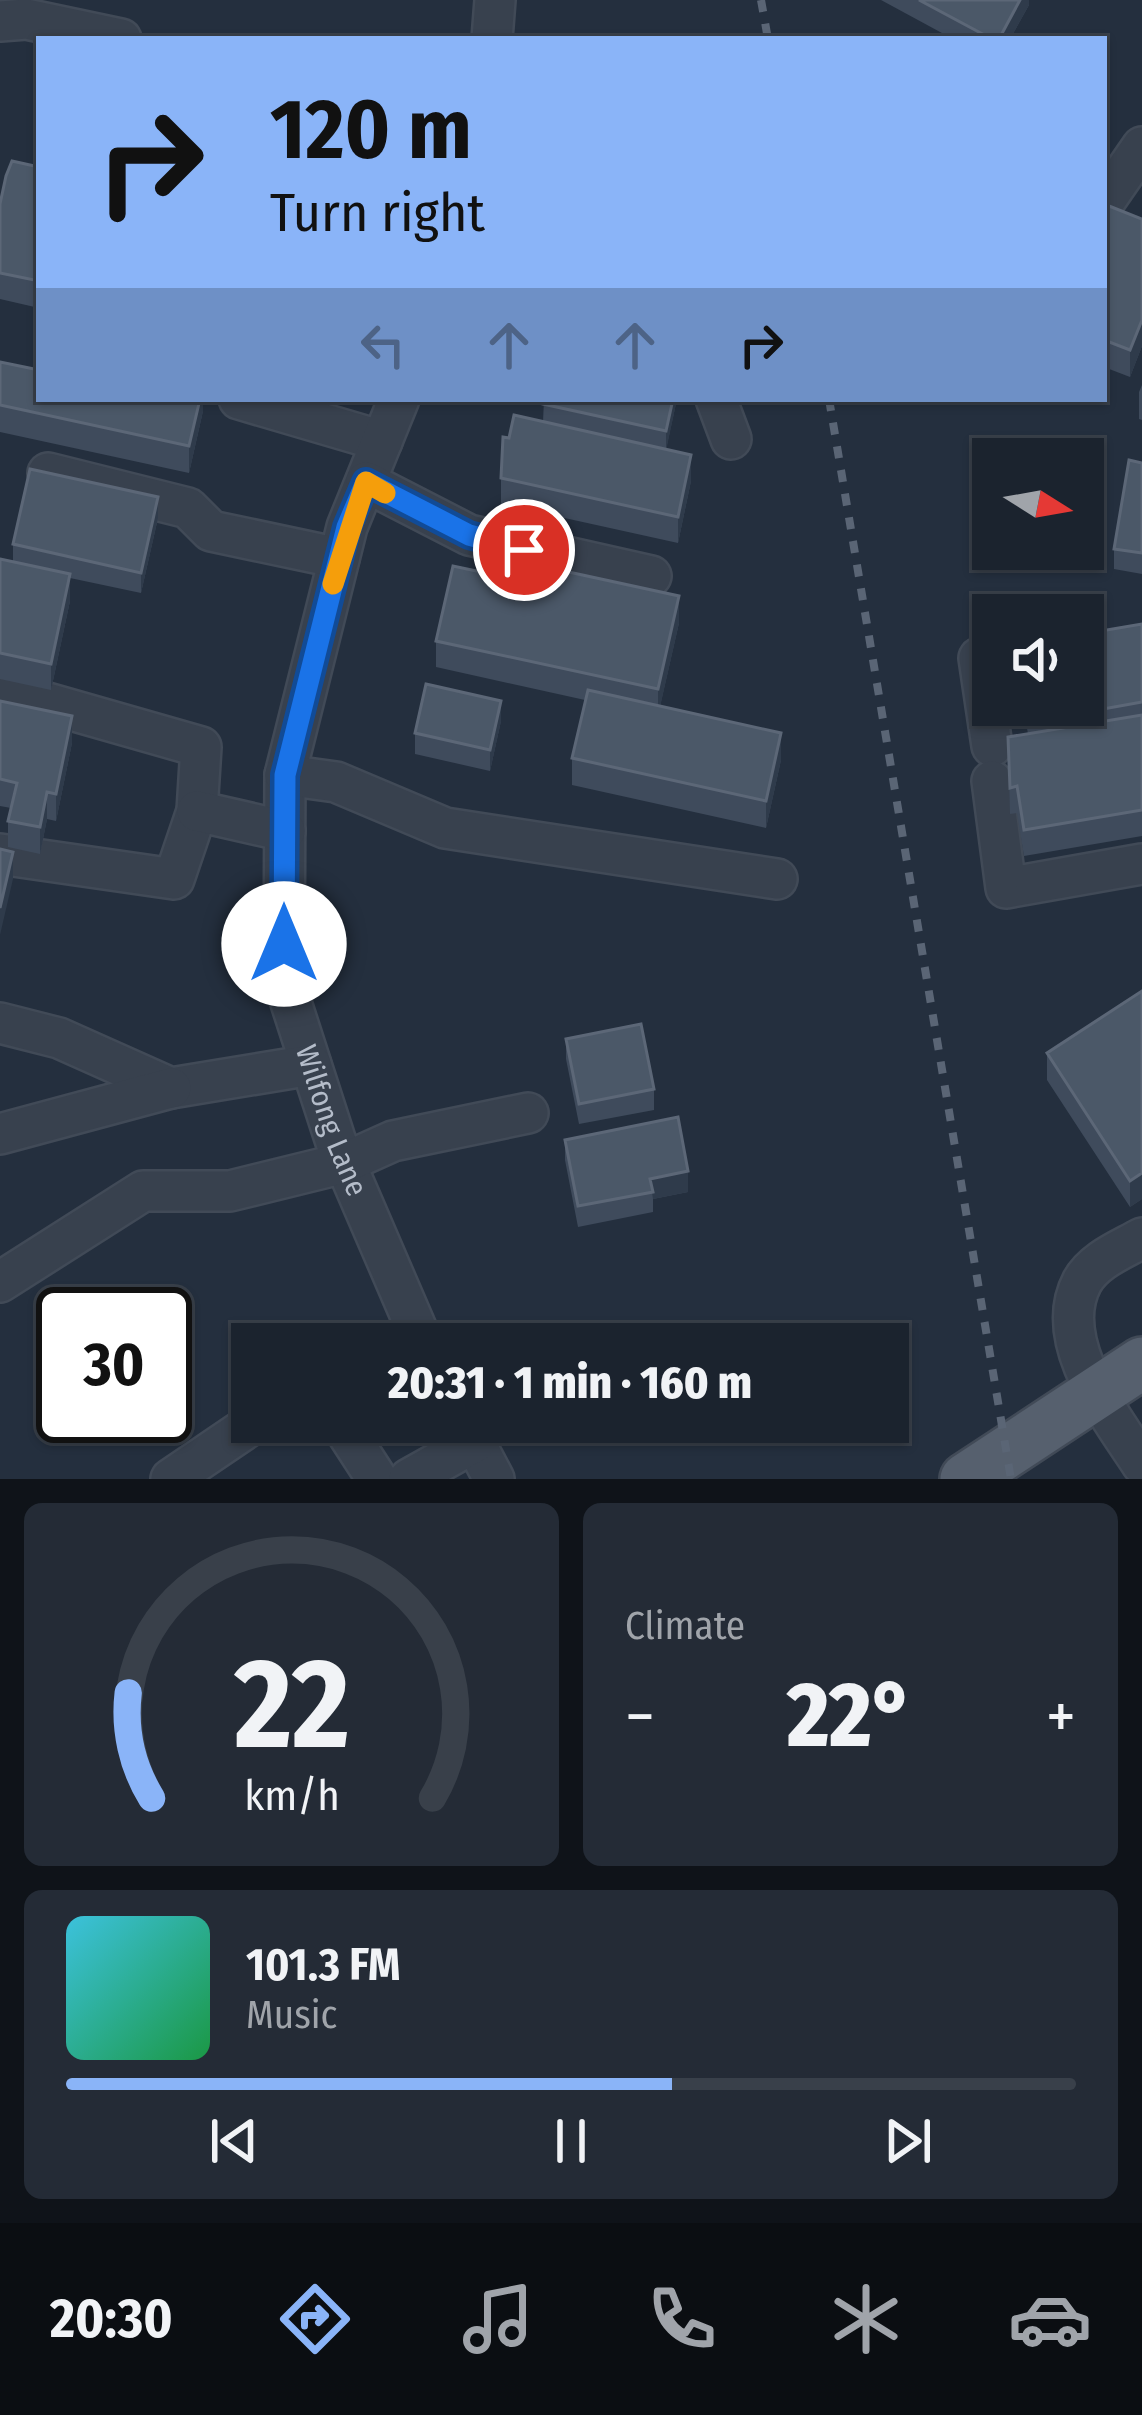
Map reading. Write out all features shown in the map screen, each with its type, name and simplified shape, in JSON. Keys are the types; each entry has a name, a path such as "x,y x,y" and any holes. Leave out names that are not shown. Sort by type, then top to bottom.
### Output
{"main road":[{"path":"966,1479 1142,1364"}],"street":[{"path":"492,36 495,0"},
{"path":"16,17 108,36"},
{"path":"1107,198 1142,147"},
{"path":"249,402 382,441"},
{"name":"Wilfong Lane","path":"398,402 339,558 285,775 284,981 344,1163 414,1323"},
{"path":"717,402 730,439"},
{"path":"48,472 188,508 211,531 339,558"},
{"path":"366,482 469,535 651,576"},
{"path":"0,696 47,703 201,747 196,812 174,879 0,854"},
{"path":"987,726 1006,888 1142,864"},
{"path":"285,775 335,782 445,828 777,879"},
{"path":"196,812 285,831"},
{"path":"0,1023 59,1038 171,1088"},
{"path":"0,1134 171,1088 311,1065"},
{"path":"0,1282 143,1191 230,1191 344,1163 394,1141 528,1113"},
{"path":"1142,1238 1097,1263 1080,1284 1077,1338 1096,1394 1142,1464"},
{"path":"171,1479 231,1438"},
{"path":"354,1443 377,1479"},
{"path":"410,1479 456,1443"},
{"path":"476,1443 494,1479"}],"building":[{"path":"919,0 1020,0 1001,36 986,36"},
{"path":"12,161 36,166 36,280 0,273 0,204"},
{"path":"1107,205 1142,219 1142,320 1130,350 1107,341"},
{"path":"0,362 36,369 36,402 199,402 189,446 0,405"},
{"path":"543,402 672,402 666,431"},
{"path":"514,415 691,455 678,517 501,478 503,437 509,438"},
{"path":"1129,460 1142,463 1142,553 1114,549"},
{"path":"30,469 158,497 141,573 13,544"},
{"path":"0,559 70,574 51,664 0,653"},
{"path":"518,561 679,596 658,689 436,641 453,566 514,579"},
{"path":"1142,624 1142,702 1104,709 1104,630"},
{"path":"426,684 501,701 490,750 415,733"},
{"path":"588,690 781,733 766,801 572,758"},
{"path":"0,701 72,716 56,794 47,792 40,827 8,821 17,783 0,779"},
{"path":"1142,715 1142,810 1024,830 1017,786 1010,788 1008,737 1104,726 1104,721"},
{"path":"0,849 13,852 0,908"},
{"path":"1142,991 1142,1173 1130,1181 1047,1053"},
{"path":"641,1024 654,1089 579,1104 566,1039"},
{"path":"678,1117 688,1171 650,1179 653,1192 578,1206 565,1140"}],"railway":[{"path":"761,0 767,36"},
{"path":"830,402 1011,1479"}],"slow traffic":[{"path":"333,584 347,527 366,482 385,493"}],"route":[{"path":"284,944 285,775 347,527 366,482 469,535 524,550"}]}
